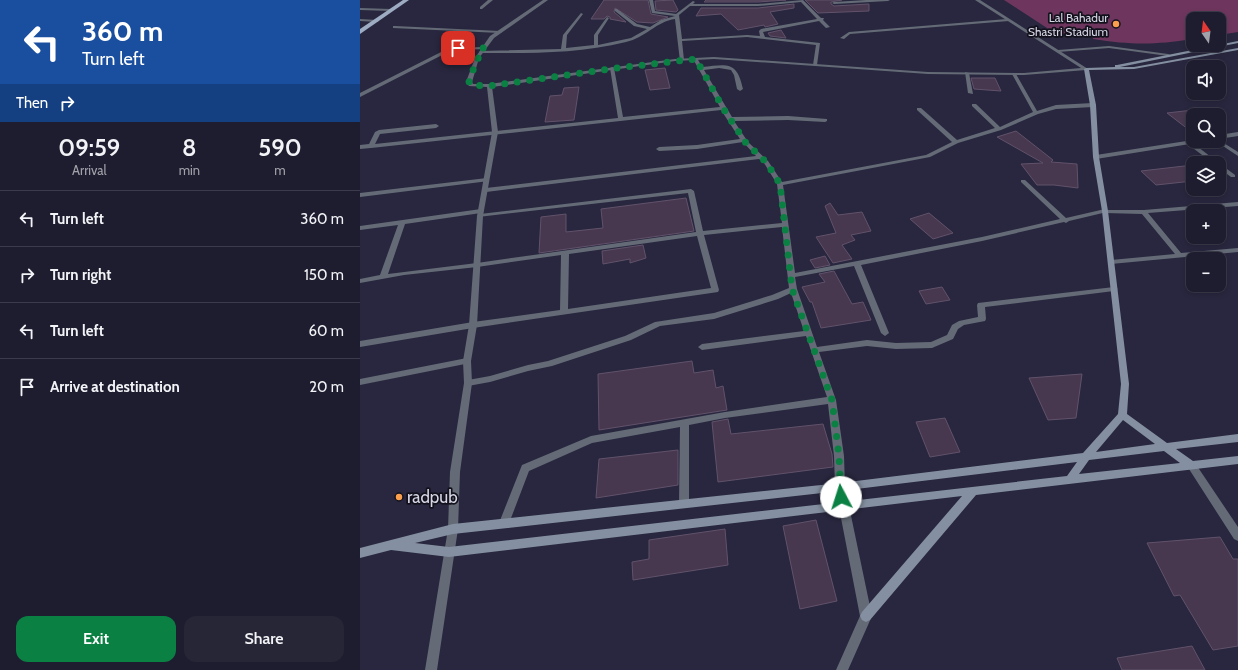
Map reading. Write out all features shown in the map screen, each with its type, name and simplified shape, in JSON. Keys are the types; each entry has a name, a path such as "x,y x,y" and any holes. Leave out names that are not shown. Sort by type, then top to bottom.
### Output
{"main road":[{"path":"360,32 406,0"},
{"path":"1110,68 1125,63 1237,42"},
{"path":"1070,479 1085,458 1122,415 1124,384 1105,211 1096,157 1093,105 1086,69 1134,68 1238,49"},
{"path":"1122,415 1192,466"},
{"path":"360,553 453,529 840,487 1167,448 1238,438"},
{"path":"389,546 449,552 1238,460"},
{"path":"866,616 972,492"}],"street":[{"path":"481,8 492,0"},
{"path":"546,0 492,37 477,58 469,82 471,85 489,86 612,68 714,58 928,73 1014,74 1086,69"},
{"path":"651,0 653,12 677,16"},
{"path":"360,95 451,49 563,51 632,40 665,18 677,16 695,0"},
{"path":"834,3 888,0"},
{"path":"977,0 1086,69"},
{"path":"690,5 758,5 802,1 822,19 828,27"},
{"path":"360,9 391,10"},
{"path":"616,10 636,24 651,28"},
{"path":"563,51 565,35 581,14"},
{"path":"677,16 682,60"},
{"path":"596,46 596,35 607,18"},
{"path":"763,37 763,30 822,19"},
{"path":"360,20 377,20"},
{"path":"842,38 849,33 1007,20"},
{"path":"395,27 500,32"},
{"path":"680,40 747,36 816,43 815,65"},
{"path":"696,59 731,120 745,140 766,162 780,184 792,289 832,400 839,456 840,487 843,507 866,616 842,670"},
{"path":"701,69 724,67 734,70 740,89"},
{"path":"612,68 622,119"},
{"path":"967,74 971,93"},
{"path":"1014,74 1036,113"},
{"path":"431,670 453,529 455,472 468,384 467,361 474,325 480,214 486,190 486,180 495,132 489,86"},
{"path":"974,105 999,129"},
{"path":"780,184 858,170 870,166 918,159 928,156 956,142 999,129 1036,113 1056,107 1093,105"},
{"path":"360,147 723,108"},
{"path":"919,109 956,142"},
{"path":"731,120 798,118 825,120"},
{"path":"371,146 377,133 379,132 436,126"},
{"path":"1226,136 1238,134"},
{"path":"659,149 697,147 745,140"},
{"path":"1096,157 1186,142"},
{"path":"486,190 761,157"},
{"path":"360,195 486,180"},
{"path":"1023,181 1066,221"},
{"path":"360,228 402,222 691,191 700,234 715,290 474,325 360,344"},
{"path":"791,276 1066,221 1105,211"},
{"path":"383,277 402,222"},
{"path":"360,281 700,234 784,225"},
{"path":"564,253 564,312"},
{"path":"857,264 885,333"},
{"path":"468,384 549,364 628,338 658,324 714,316 775,297 792,289"},
{"path":"815,350 867,343 896,346 932,345 950,337 955,327 962,322 982,318 981,305 1114,289"},
{"path":"702,347 809,333"},
{"path":"360,382 467,361"},
{"path":"504,523 525,468 591,440 725,415 832,400"},
{"path":"684,504 685,422"},
{"path":"1192,466 1238,536"}],"lane":[{"path":"1058,51 1110,47 1168,55"},
{"path":"1226,146 1238,154"},
{"path":"1196,148 1207,156"},
{"path":"1226,170 1233,176"},
{"path":"1105,211 1144,212 1238,204"},
{"path":"1144,212 1180,256"},
{"path":"1111,262 1238,250"}],"shaded area":[{"name":"Lal Bahadur Shastri Stadium","path":"1004,0 1238,0 1238,32 1226,34 1226,12 1186,12 1186,40 1143,44 1107,41 1093,39 1094,33 1073,30 1063,34 1047,28"}],"building":[{"path":"604,0 648,0 651,14 668,17 653,23 637,22 615,8 614,12 626,22 610,19 610,17 607,16 604,19 591,19"},
{"path":"673,0 678,10 676,12 656,10 655,1"},
{"path":"706,0 786,0 758,2 704,2"},
{"path":"805,0 842,0 831,2 834,6 869,4 869,11 818,13"},
{"path":"794,4 794,8 770,12 778,24 765,27 764,25 738,30 721,14 696,16 701,8 758,8"},
{"path":"781,30 786,38 770,36 768,33"},
{"path":"665,68 670,88 650,90 645,70"},
{"path":"971,78 995,78 1001,91 974,89"},
{"path":"579,87 574,120 545,122 550,96 562,95 564,88"},
{"path":"1186,111 1186,128 1167,113"},
{"path":"1016,131 1053,160 1051,162 1077,164 1078,188 1054,185 1037,185 1021,164 1043,163 997,137"},
{"path":"1186,166 1186,182 1156,185 1141,171"},
{"path":"686,198 694,231 539,253 541,217 566,214 566,232 603,228 601,209"},
{"path":"830,203 838,215 862,212 871,231 851,235 855,240 842,245 852,259 833,263 816,237 836,233 825,206"},
{"path":"929,213 953,233 933,239 910,219"},
{"path":"643,245 646,258 630,263 630,259 603,264 602,251"},
{"path":"825,256 830,265 815,268 810,260"},
{"path":"834,271 852,304 863,302 871,320 821,328 812,302 810,302 802,287 825,282 819,274"},
{"path":"942,287 950,300 926,304 919,291"},
{"path":"692,361 694,373 713,370 716,388 723,386 727,410 599,430 598,374"},
{"path":"1082,374 1076,418 1048,420 1029,378"},
{"path":"945,418 960,452 930,457 916,422"},
{"path":"728,419 731,434 823,424 832,454 833,467 718,482 712,422"},
{"path":"678,450 678,485 596,498 599,459"},
{"path":"816,520 837,601 800,609 783,526"},
{"path":"725,529 728,565 633,580 632,562 649,559 649,540"},
{"path":"1220,537 1233,559 1238,559 1238,646 1213,650 1180,595 1174,596 1147,543"},
{"path":"1192,646 1205,670 1122,670 1117,658"}],"place":[{"name":"Lal Bahadur Shastri Stadium","path":"1116,24"},
{"name":"radpub","path":"399,497"}],"route":[{"path":"458,48 484,48 477,58 469,82 471,85 489,86 675,60 696,59 723,108 746,143 766,162 780,184 792,289 832,400 839,456 841,497"}]}
